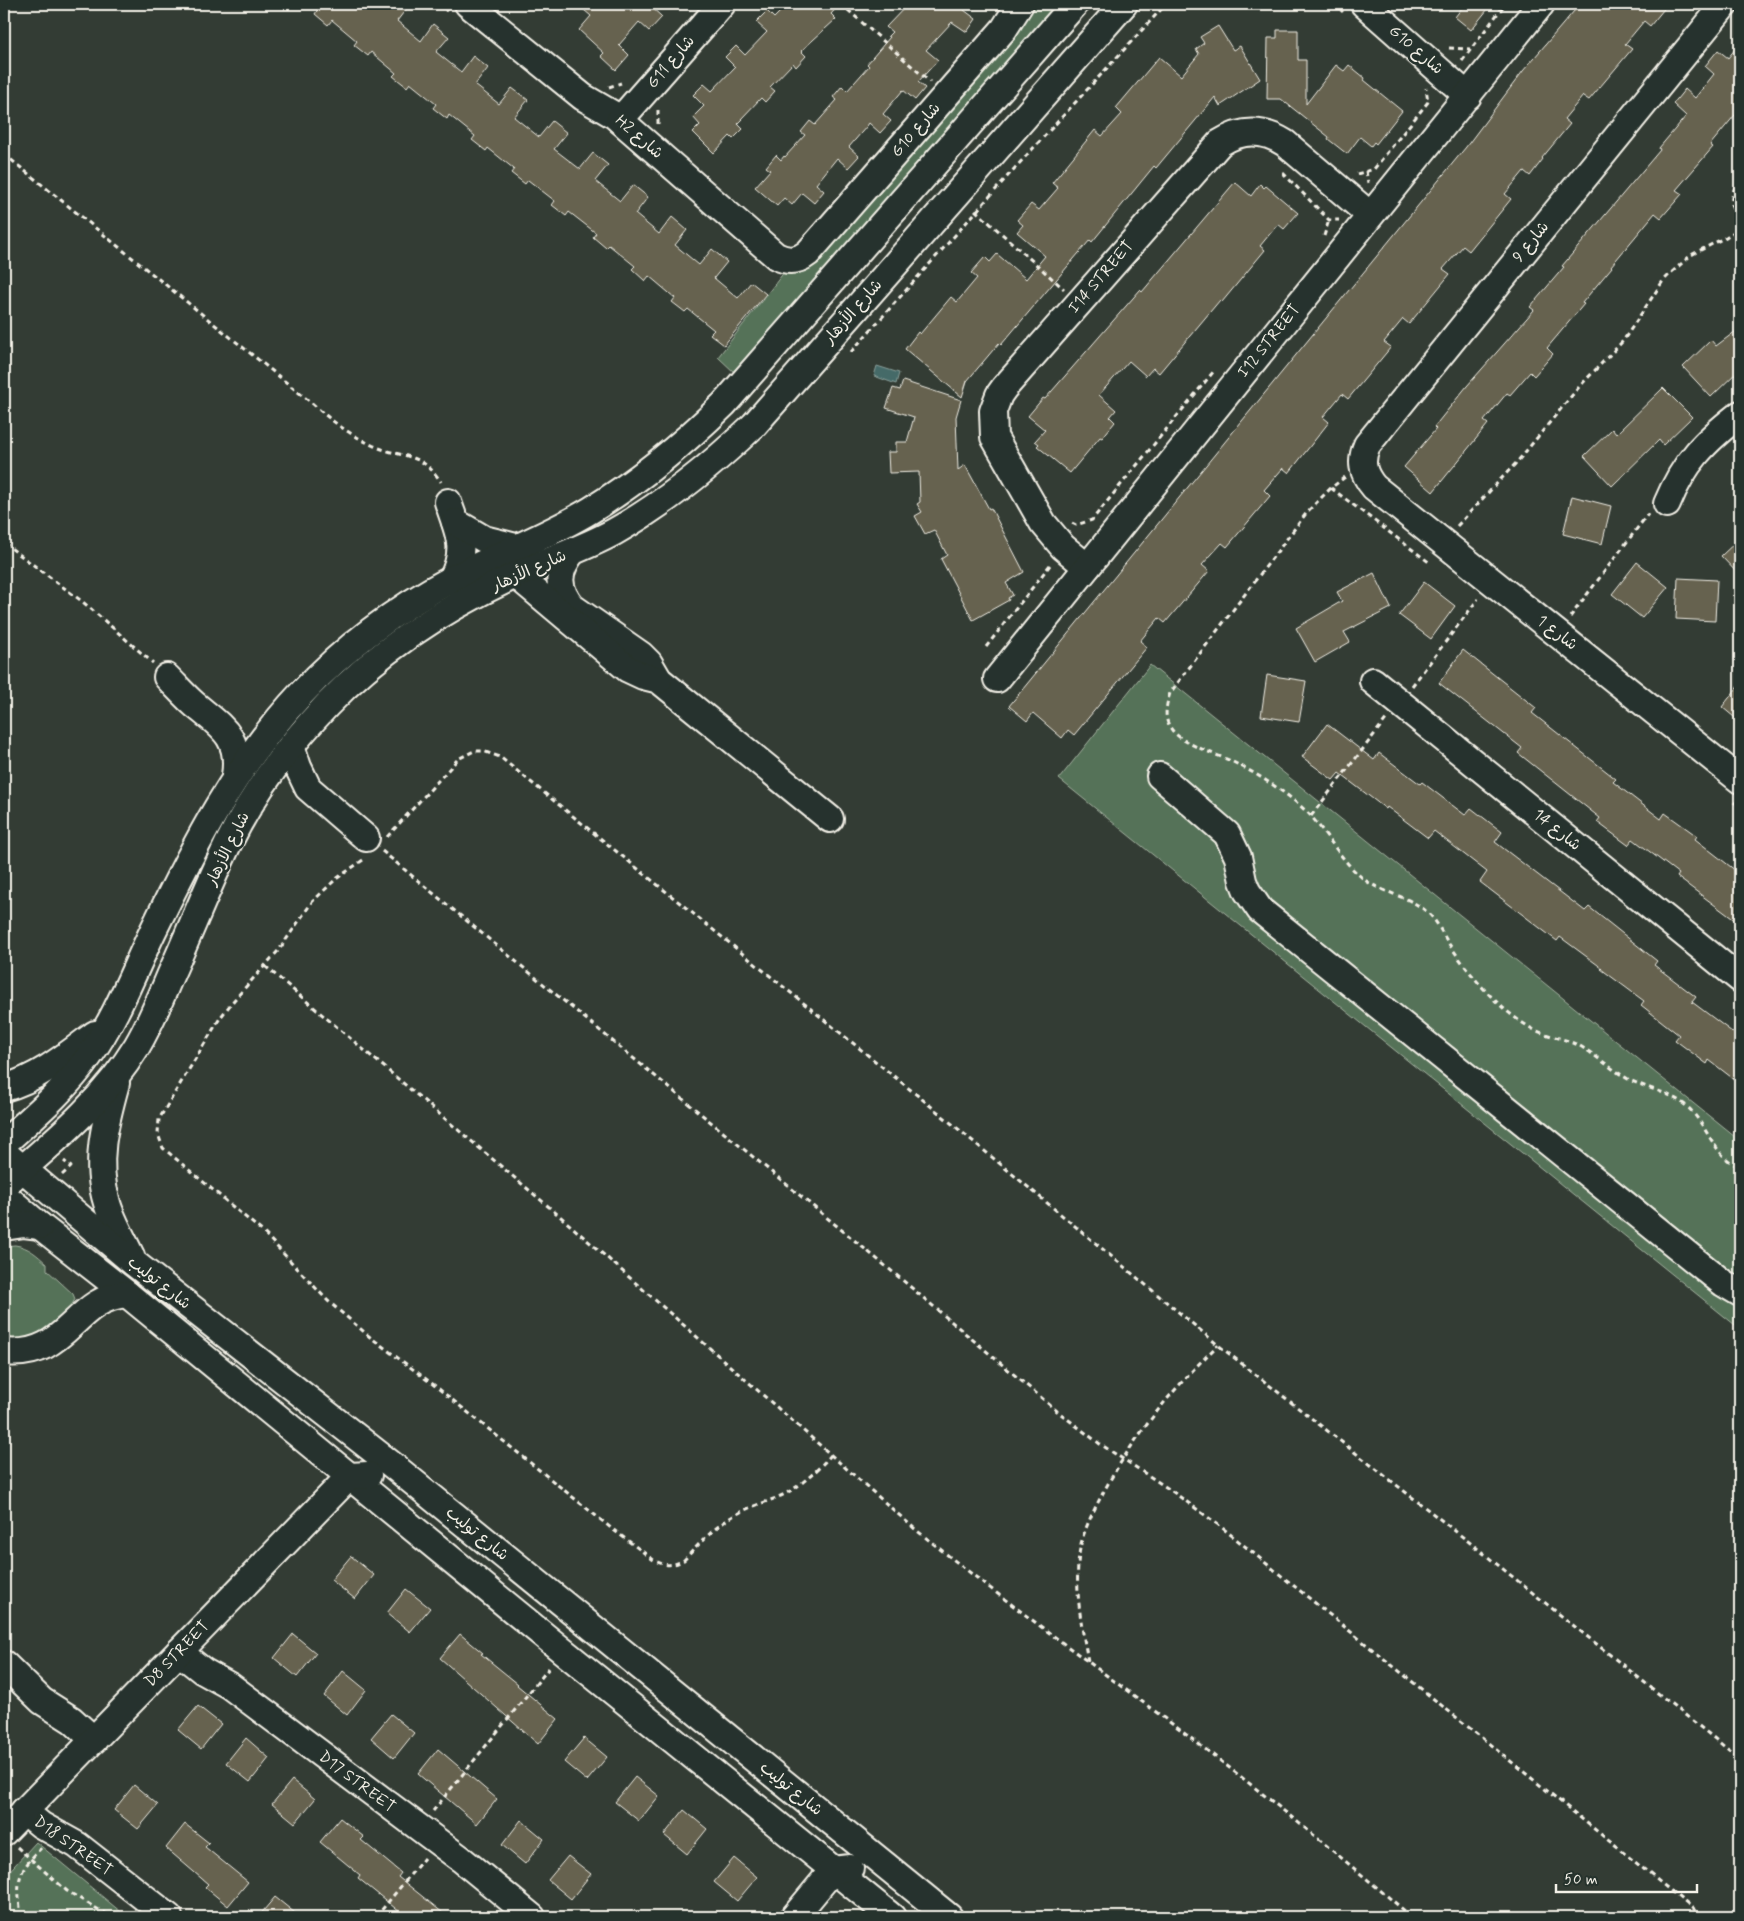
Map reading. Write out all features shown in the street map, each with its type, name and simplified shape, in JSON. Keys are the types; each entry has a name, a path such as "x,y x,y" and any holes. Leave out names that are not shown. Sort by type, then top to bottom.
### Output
{"street":[{"name":"H2 شارع","path":"468,4 583,97 620,120 776,256 790,260 797,259 808,253"},
{"name":"G11 شارع","path":"620,120 722,4"},
{"name":"G10 شارع","path":"808,253 1004,29 1020,4"},
{"name":"شارع الأزهار","path":"4,1143 65,1086 89,1057 110,1024 178,880 235,776 271,728 301,693 369,632 406,605 452,578 553,531 590,510 660,462 693,434 724,404 1075,4"},
{"path":"1075,59 1092,25 1106,4"},
{"name":"شارع الأزهار","path":"10,1169 94,1103 119,1073 138,1045 154,1014 229,843 257,793 291,746 328,704 369,666 421,628 459,604 516,575 572,552 613,532 651,510 722,456 760,417 1124,4"},
{"name":"I12 STREET","path":"997,678 1542,4"},
{"name":"شارع 9","path":"1374,487 1367,479 1362,467 1362,455 1367,445 1725,4"},
{"name":"G10 شارع","path":"1356,10 1437,81 1468,96"},
{"name":"I14 STREET","path":"1087,567 1063,547 1043,523 994,437 992,420 995,403 1004,388 1220,143 1241,133 1264,133 1285,143 1370,215"},
{"path":"1659,508 1699,449 1740,414"},
{"name":"شارع 1","path":"1374,487 1740,780"},
{"path":"452,512 484,539 516,547"},
{"path":"452,512 460,536 462,551 459,565 452,578"},
{"path":"568,611 560,585 562,567 572,552"},
{"path":"516,575 568,611 628,669 643,676 659,680 830,819"},
{"path":"167,676 193,703 222,726 230,737 235,749 237,763 235,776"},
{"name":"شارع 14","path":"1373,681 1740,979"},
{"path":"222,726 271,728"},
{"path":"291,746 298,768 308,788 371,842"},
{"path":"1160,776 1227,834 1238,857 1247,891 1260,910 1724,1283 1740,1293"},
{"path":"257,793 282,786 308,788"},
{"path":"4,1088 46,1070 110,1024"},
{"path":"119,1073 104,1127 101,1166 107,1205 134,1264"},
{"name":"شارع توليب","path":"10,1169 376,1452 949,1917"},
{"name":"شارع توليب","path":"4,1195 892,1917"},
{"path":"4,1228 24,1224 40,1226"},
{"path":"4,1352 26,1352 54,1342 95,1304 107,1297 127,1294"},
{"path":"350,1476 370,1475 390,1481 451,1529 468,1534 477,1534"},
{"name":"D8 STREET","path":"7,1836 31,1804 350,1476"},
{"name":"D17 STREET","path":"185,1646 216,1664 230,1686 461,1859 532,1917"},
{"path":"4,1664 42,1701 72,1720 88,1746"},
{"name":"D18 STREET","path":"31,1804 56,1816 76,1845 169,1917"},
{"path":"794,1917 833,1870 853,1868 873,1874 927,1917"}],"path":[{"path":"840,4 946,96"},
{"path":"851,352 1166,4"},
{"path":"1334,4 1356,10"},
{"path":"1350,169 1357,174 1374,169 1428,102 1437,81 1470,49 1504,4"},
{"path":"1442,42 1449,49 1470,49"},
{"path":"1428,102 1437,81"},
{"path":"660,131 658,108 661,102"},
{"path":"4,154 313,404 332,422 353,436 377,447 419,459 433,470 442,485 452,512"},
{"path":"1441,542 1493,490 1559,409 1623,341 1663,281 1691,255 1726,238 1740,227 1734,215 1731,201 1734,187 1740,179"},
{"path":"957,194 1080,302"},
{"path":"1318,243 1324,236 1329,220"},
{"path":"1066,521 1076,525 1092,520 1218,366"},
{"path":"1557,633 1659,508"},
{"path":"986,647 1047,570 1076,525"},
{"path":"4,543 105,620 167,676"},
{"path":"831,1455 812,1476 800,1484 776,1498 736,1514 717,1526 684,1560 677,1564 662,1564 611,1528 434,1385 390,1354 309,1281 263,1232 163,1148 158,1134 159,1119 220,1018 279,950 312,902 323,890 458,759 474,752 492,753 500,758 925,1101 1218,1345 1517,1580 1740,1759"},
{"path":"371,842 887,1266 1057,1411 1100,1444 1169,1489 1220,1526 1703,1917"},
{"path":"265,966 562,1218 915,1529 973,1576 1089,1661 1288,1815 1412,1917"},
{"path":"1089,1661 1082,1629 1079,1589 1082,1540 1100,1499 1123,1459 1148,1422 1176,1387 1218,1345"},
{"path":"439,1817 433,1811 563,1651"},
{"path":"7,1836 68,1891 111,1917"},
{"path":"21,1917 18,1884 24,1867 46,1842"},
{"path":"376,1917 424,1858 431,1864"}],"green space":[{"path":"1033,4 1062,4 736,374 718,357 785,271 797,274 808,270"},
{"path":"1150,665 1740,1141 1740,1329 1059,779"},
{"path":"15,1245 29,1250 47,1264 47,1270 73,1294 75,1299 71,1307 42,1336 4,1343 4,1246"},
{"path":"36,1842 127,1917 4,1917 4,1877"}],"water":[{"path":"877,366 899,373 896,384 874,376"}],"building":[{"path":"311,4 410,4 397,21 421,41 433,24 449,37 436,52 461,72 473,56 488,68 475,85 499,104 512,88 528,100 514,117 539,137 552,121 567,133 554,149 580,169 593,153 608,165 595,181 620,201 633,185 648,197 635,214 659,234 672,217 687,230 675,245 699,265 712,249 727,262 714,278 738,298 751,282 766,294 724,345 710,334 714,330 688,309 685,312 672,302 675,298 649,276 645,281 632,269 635,266 609,245 606,248 593,237 596,233 569,212 566,216 552,205 555,201 528,180 525,184 511,173 514,169 488,148 486,151 472,140 475,136 449,115 447,119 433,108 436,104 410,83 407,87 393,76 396,73 371,52 368,56 354,45 357,41 332,20 328,25 315,14 318,9"},
{"path":"577,4 648,4 662,17 649,31 639,22 619,45 629,55 616,70 601,56 604,53 579,30 591,16"},
{"path":"788,4 840,4 831,14 836,19 801,51 806,56 796,67 793,63 770,87 775,91 765,102 761,98 741,119 738,124 743,129 733,139 730,136 714,153 693,132 700,125 693,117 704,106 693,95 704,84 712,91 735,67 725,57 736,46 745,55 767,32 756,22 767,11 774,18"},
{"path":"908,4 969,4 964,10 976,19 967,32 952,22 926,50 938,60 918,82 925,88 915,100 903,90 883,114 891,121 880,133 869,123 849,147 859,156 848,168 837,158 816,184 824,191 814,203 802,193 792,205 784,198 777,206 755,187 770,170 766,167 776,155 781,160 785,157 805,135 801,132 810,121 815,125 837,100 833,97 842,86 847,91 869,66 867,64 890,37 888,36 892,32 886,27"},
{"path":"1465,4 1492,4 1471,30 1455,17"},
{"path":"1580,4 1668,4 1650,26 1644,21 1625,44 1632,49 1589,100 1583,96 1564,119 1570,124 1530,176 1524,171 1505,194 1511,199 1469,251 1463,246 1443,269 1450,274 1409,324 1403,319 1384,342 1391,347 1348,399 1342,394 1323,417 1329,422 1289,473 1283,468 1264,490 1270,496 1227,547 1222,543 1202,565 1209,571 1165,623 1159,618 1140,641 1147,647 1074,735 1068,730 1062,738 1033,713 1027,721 1009,706 1466,147 1523,71"},
{"path":"1218,26 1233,50 1240,46 1260,79 1220,106 1215,97 1156,168 1154,166 1092,242 1090,240 1001,345 999,343 967,381 962,397 905,349 918,332 920,334 951,297 957,302 977,278 971,273 985,257 990,262 997,254 1026,279 1045,256 1017,232 1023,225 1017,220 1031,204 1039,210 1058,188 1052,183 1095,130 1102,136 1122,114 1116,108 1159,57 1181,76 1199,54 1196,49 1204,43 1200,37"},
{"path":"1277,30 1298,30 1298,60 1306,60 1306,104 1336,65 1344,71 1349,65 1402,111 1376,144 1374,142 1371,146 1360,137 1347,154 1328,139 1329,137 1281,99 1267,99 1268,38 1277,38"},
{"path":"1740,43 1740,109 1710,145 1713,147 1676,190 1682,194 1661,218 1655,213 1547,348 1553,354 1534,376 1530,372 1510,395 1507,393 1484,421 1488,424 1433,492 1404,467 1436,429 1434,427 1467,386 1534,310 1530,307 1564,267 1562,266 1660,150 1659,148 1686,116 1673,104 1685,89 1695,98 1714,74 1705,66 1718,50 1728,58"},
{"path":"1235,182 1251,196 1260,184 1264,188 1266,186 1298,213 1284,229 1278,224 1260,246 1265,250 1159,373 1153,368 1146,376 1129,361 1099,395 1116,410 1110,417 1115,422 1070,473 1037,446 1039,444 1035,441 1045,430 1028,416 1140,290 1142,292"},
{"path":"1740,328 1740,369 1711,397 1683,367 1711,340 1716,346"},
{"path":"903,381 961,400 956,417 958,470 965,465 989,509 991,508 1024,572 1006,583 1013,595 1008,598 1009,600 973,620 941,559 947,555 934,530 925,534 915,516 922,512 917,504 920,502 919,472 889,473 888,452 896,452 896,442 907,442 914,417 886,408 893,388 900,390"},
{"path":"1663,388 1692,417 1663,445 1659,440 1612,486 1584,456 1612,429 1616,434"},
{"path":"1572,496 1611,506 1602,544 1563,534"},
{"path":"1740,538 1740,576 1721,556"},
{"path":"1637,562 1668,587 1642,618 1612,594"},
{"path":"1374,573 1391,608 1344,632 1350,642 1315,662 1296,628 1342,601 1337,592"},
{"path":"1678,578 1717,580 1715,621 1676,619"},
{"path":"1424,582 1455,606 1431,639 1399,615"},
{"path":"1463,650 1536,708 1532,713 1616,779 1613,782 1661,819 1665,813 1697,836 1695,839 1740,874 1740,924 1677,877 1679,874 1633,839 1628,845 1597,822 1600,818 1518,753 1522,748 1439,683"},
{"path":"1267,675 1306,681 1299,722 1261,716"},
{"path":"1740,684 1740,722 1722,707"},
{"path":"1327,724 1374,760 1379,753 1420,784 1422,782 1465,815 1471,808 1502,832 1495,842 1585,911 1589,907 1657,961 1654,965 1696,997 1692,1002 1740,1038 1740,1084 1709,1060 1707,1064 1675,1040 1679,1035 1641,1005 1644,1001 1602,968 1560,937 1557,941 1480,882 1487,872 1434,831 1428,838 1339,773 1333,780 1302,757"},
{"path":"351,1556 374,1575 355,1599 331,1580"},
{"path":"406,1589 430,1608 410,1632 387,1613"},
{"path":"293,1634 316,1653 297,1677 274,1658"},
{"path":"460,1634 558,1719 538,1744 440,1658"},
{"path":"343,1671 366,1690 347,1715 324,1696"},
{"path":"198,1706 221,1724 201,1749 178,1730"},
{"path":"391,1714 414,1733 394,1758 371,1738"},
{"path":"246,1738 269,1758 250,1782 226,1763"},
{"path":"584,1738 607,1757 587,1781 564,1762"},
{"path":"438,1749 497,1799 477,1824 418,1774"},
{"path":"635,1777 659,1796 639,1821 615,1802"},
{"path":"292,1780 315,1799 295,1823 272,1804"},
{"path":"134,1785 158,1805 138,1829 114,1810"},
{"path":"684,1810 707,1829 687,1854 664,1835"},
{"path":"340,1818 364,1837 361,1840 401,1873 398,1877 448,1917 406,1917 358,1878 360,1875 320,1842"},
{"path":"521,1820 544,1839 525,1864 502,1845"},
{"path":"185,1824 209,1843 205,1847 248,1882 228,1906 205,1887 208,1884 166,1848"},
{"path":"568,1856 591,1874 571,1899 548,1880"},
{"path":"734,1858 757,1877 737,1901 714,1882"},
{"path":"275,1897 300,1917 258,1917"}]}
